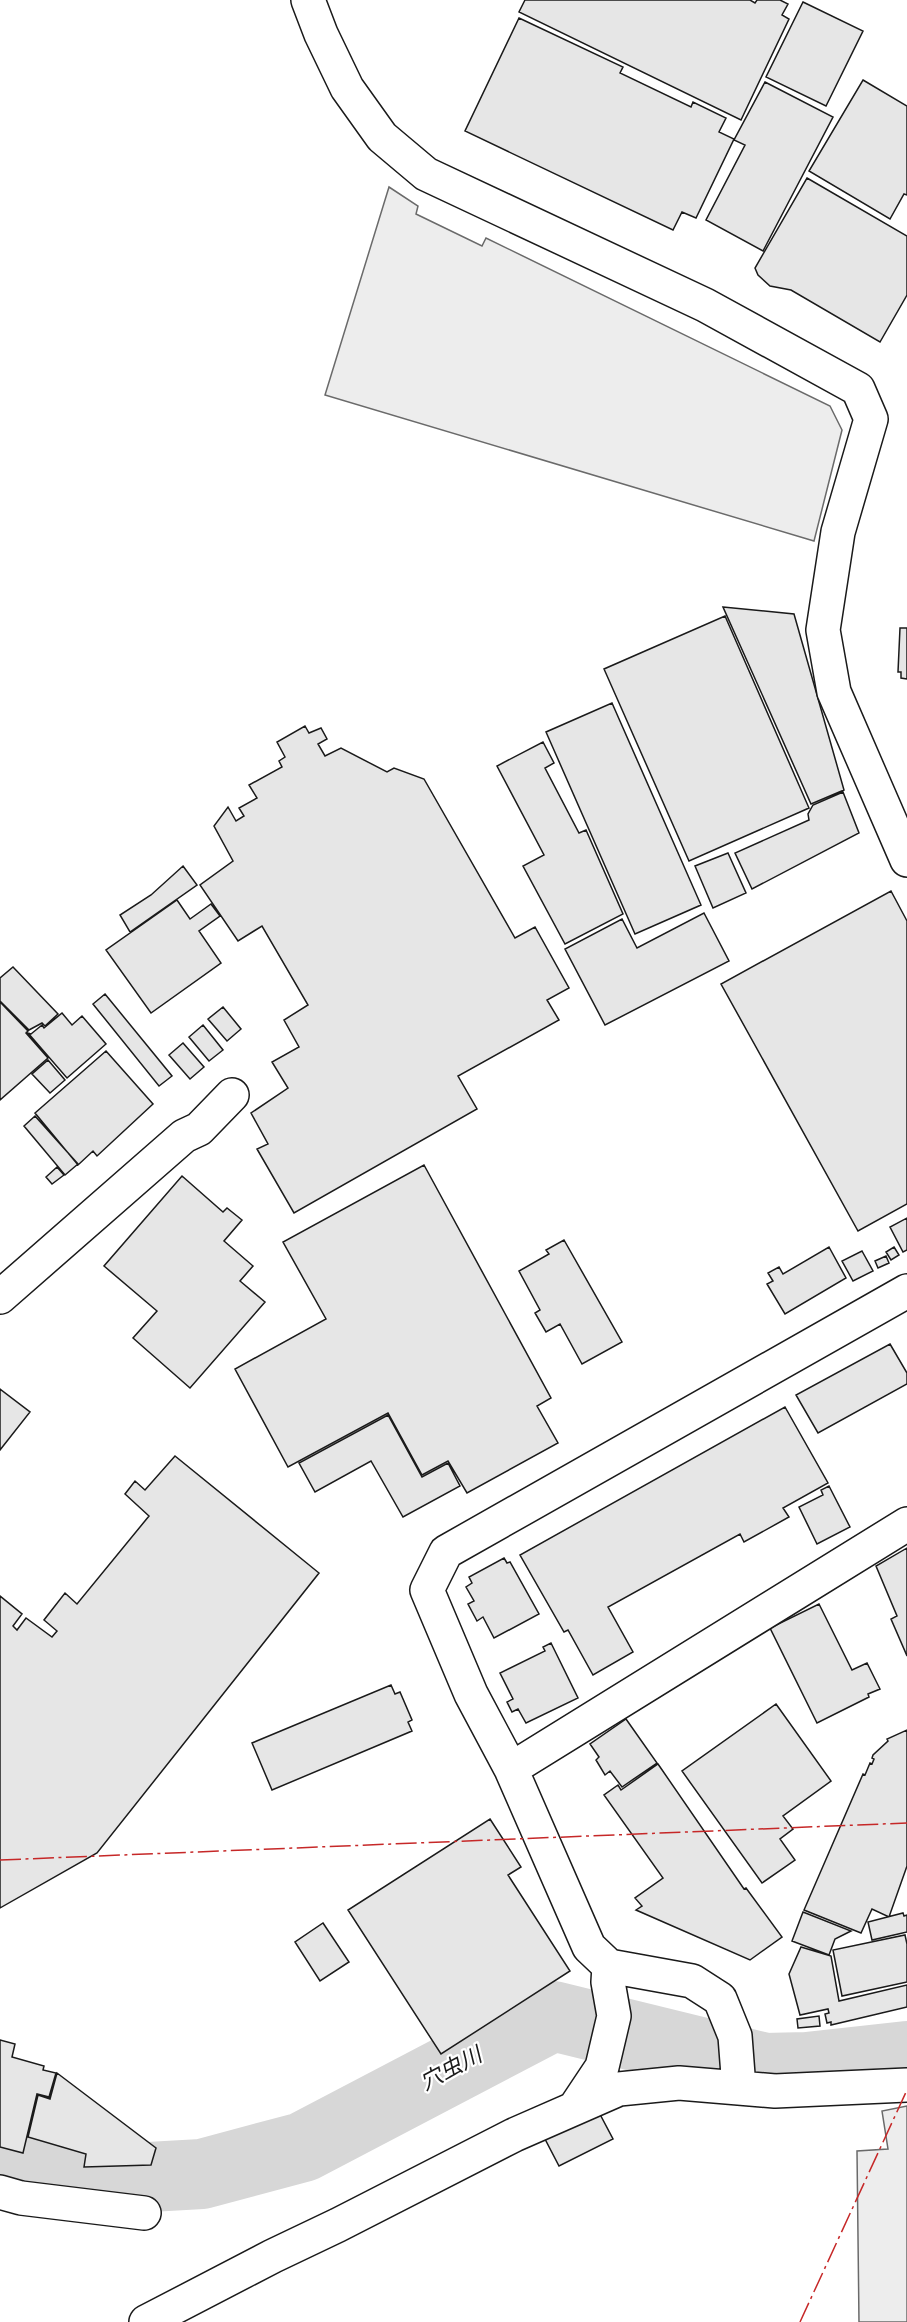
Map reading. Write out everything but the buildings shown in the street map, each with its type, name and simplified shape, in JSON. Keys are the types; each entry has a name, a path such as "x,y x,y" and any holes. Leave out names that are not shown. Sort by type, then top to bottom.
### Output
{"street":[{"path":"308,0 321,34 347,88 382,137 426,174 705,305 858,389 871,419 838,532 823,630 834,692 907,860"},
{"path":"0,1297 184,1136 199,1129 232,1095"},
{"path":"739,2088 735,2036 720,1999 692,1981 609,1966 589,1947 511,1769 471,1694 427,1590 446,1552 907,1292"},
{"path":"511,1769 907,1524"},
{"path":"576,2106 602,2067 605,2057 614,2016 608,1982 609,1966"},
{"path":"146,2322 273,2256 576,2106 619,2089 679,2083 776,2091 907,2085"},
{"path":"0,2192 21,2198 144,2213"}],"shaded area":[{"path":"389,187 418,206 416,214 482,246 486,238 830,406 842,430 814,541 325,395"},
{"path":"907,2106 907,2322 859,2322 857,2151 888,2149 882,2111"}],"waterway":[{"name":"穴虫川","path":"0,2167 96,2180 202,2174 303,2147 553,2016 765,2068 807,2067 907,2056"}],"power":[{"path":"0,1860 907,1823"},
{"path":"800,2322 907,2090"}]}
